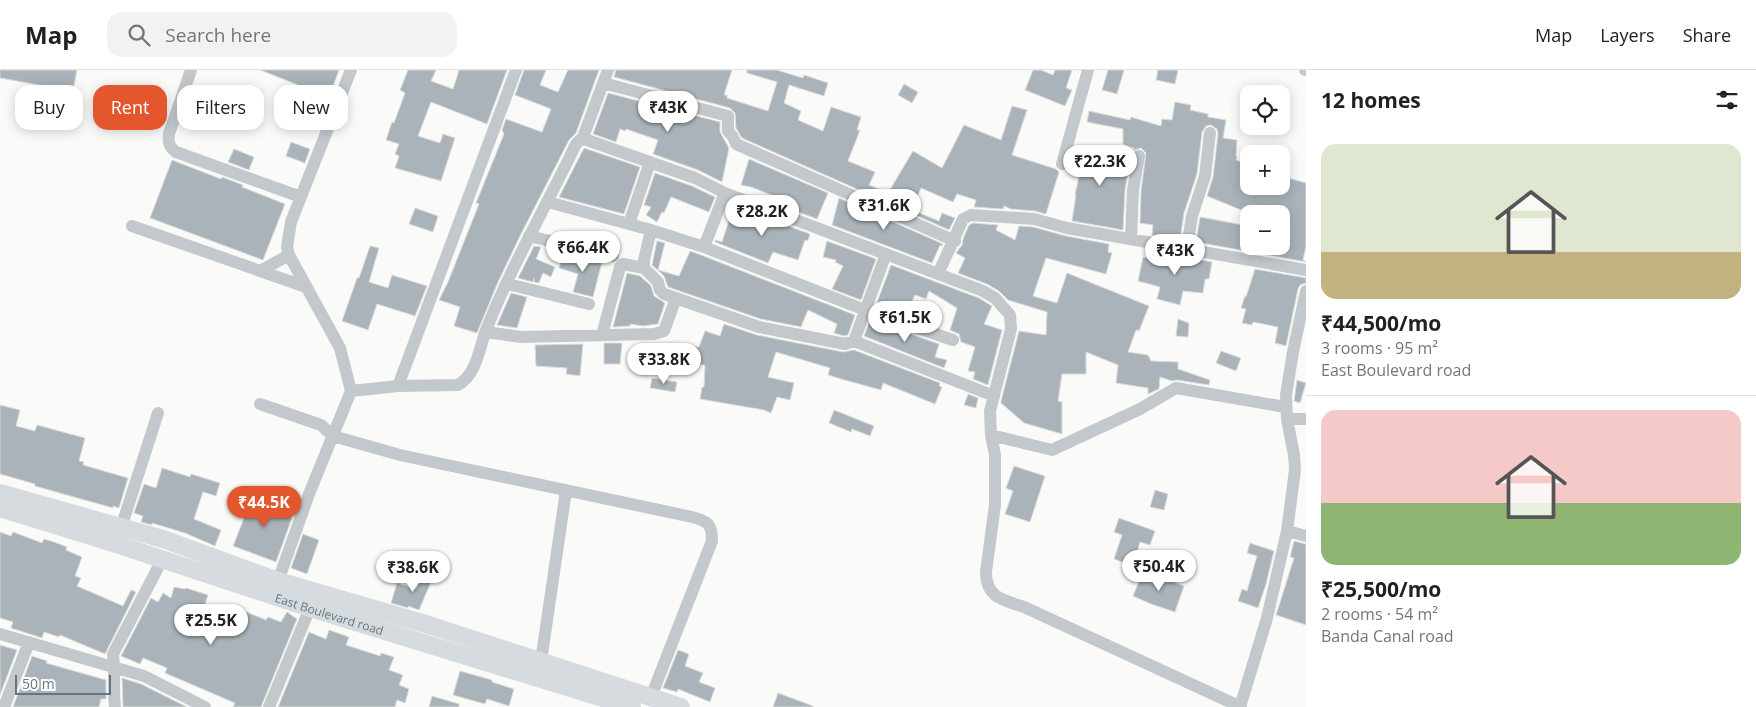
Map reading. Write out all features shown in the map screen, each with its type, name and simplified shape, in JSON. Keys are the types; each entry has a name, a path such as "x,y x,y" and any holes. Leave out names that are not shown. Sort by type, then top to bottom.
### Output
{"main road":[{"path":"0,493 163,539 278,581 420,623 680,707"},
{"name":"East Boulevard road","path":"0,508 310,608 632,707"}],"street":[{"path":"191,70 169,134 168,142 171,148 176,152 301,197"},
{"path":"278,581 309,494 352,391 340,348 286,247 301,197 351,70"},
{"path":"398,386 516,70"},
{"path":"352,391 398,386 458,385 464,382 473,368 486,332 529,236 576,144 582,140 608,70"},
{"path":"1062,164 1088,70"},
{"path":"603,83 728,116 728,131 733,136 736,144 955,241"},
{"path":"1187,248 1192,216 1205,176 1210,133"},
{"path":"582,140 695,178 725,194 983,291 995,298 1010,315 1011,330 990,411 991,435 995,455 995,505 986,572 990,591 1004,601 1024,607 1241,707 1266,618 1286,531 1295,470 1286,413 1286,395 1306,291"},
{"path":"1131,238 1133,190 1139,156"},
{"path":"629,224 650,162"},
{"path":"704,247 725,194"},
{"path":"548,202 651,230 704,247 865,310 953,340"},
{"path":"938,274 955,241 963,219 971,215 1034,219 1067,228 1306,270"},
{"path":"132,226 306,287"},
{"path":"644,268 651,230"},
{"path":"529,236 613,256"},
{"path":"854,341 886,254"},
{"path":"260,271 289,255"},
{"path":"602,335 620,267 623,264 644,268 658,282 660,290 664,294 759,327 845,344 854,341 994,396"},
{"path":"508,284 589,304"},
{"path":"486,332 521,337 654,334 664,331 676,298"},
{"path":"991,435 1052,450 1140,409 1176,388 1306,419"},
{"path":"260,404 321,425 333,436 400,455 701,519 709,524 712,531 712,541 651,697"},
{"path":"121,528 158,413"},
{"path":"541,661 566,491"},
{"path":"1286,531 1306,536"},
{"path":"115,707 113,654 162,560"},
{"path":"269,707 310,608"},
{"path":"0,634 144,676 205,707"},
{"path":"4,707 29,642"}],"building":[{"path":"0,70 77,70 74,85 39,85 0,78"},
{"path":"260,70 339,70 333,85 298,85"},
{"path":"408,70 436,70 431,81 453,89 459,70 507,70 487,124 431,102 418,136 440,143 443,134 455,138 441,181 395,168 399,156 395,154 399,144 386,140 405,93 400,90"},
{"path":"524,70 546,70 540,85 558,92 568,70 599,70 576,133 569,140 521,234 498,282 477,333 454,326 460,307 439,300 479,204 476,203 504,134 502,130 506,119 542,132 551,109 515,95"},
{"path":"616,70 732,70 724,95 727,95 727,98 768,111 777,82 747,73 747,70 777,70 803,78 804,75 828,83 824,96 789,85 784,103 801,111 798,120 823,131 831,107 861,117 857,130 860,130 848,161 875,172 869,185 888,193 913,151 942,168 964,125 1001,140 1012,106 1027,110 1012,155 1056,169 1059,172 1046,214 1011,209 1004,206 1003,209 974,207 976,200 957,194 953,202 921,188 912,210 939,221 942,213 955,218 949,230 742,138 736,128 735,113 730,108 614,77"},
{"path":"1033,70 1041,70 1053,75 1055,70 1072,70 1066,88 1072,90 1065,106 1025,90"},
{"path":"1108,70 1124,70 1117,94 1102,90"},
{"path":"1158,70 1178,70 1175,84 1156,80"},
{"path":"904,84 918,92 912,103 898,95"},
{"path":"608,93 720,122 720,132 729,148 722,182 698,170 653,154 658,140 626,129 625,131 620,129 616,142 593,134"},
{"path":"1175,102 1191,105 1190,110 1208,114 1208,117 1226,120 1223,138 1237,140 1236,160 1240,161 1240,195 1290,195 1290,179 1306,183 1306,246 1303,260 1306,262 1268,255 1290,255 1290,205 1240,205 1240,210 1207,196 1213,177 1218,134 1217,129 1211,125 1206,126 1202,132 1197,174 1184,213 1180,240 1152,235 1153,225 1140,223 1141,191 1146,153 1141,148 1134,150 1134,148 1123,144 1123,129 1087,122 1089,111 1130,120 1131,117 1161,126 1162,119 1172,120"},
{"path":"291,142 310,149 305,163 286,156"},
{"path":"1075,147 1131,155 1125,190 1123,230 1072,221 1080,171 1068,169"},
{"path":"584,148 640,167 624,214 559,197"},
{"path":"234,149 254,157 249,170 228,162"},
{"path":"749,159 828,193 817,219 777,204 779,198 741,185"},
{"path":"172,160 221,179 222,177 243,185 242,187 285,204 263,260 150,218"},
{"path":"655,173 692,186 715,197 709,212 671,197 664,213 662,212 657,222 646,215 651,207 644,205"},
{"path":"839,198 943,244 942,246 940,245 932,263 832,225"},
{"path":"415,208 438,216 433,232 409,224"},
{"path":"733,208 810,234 808,241 805,240 798,260 773,252 768,263 715,242 715,240 722,242"},
{"path":"1200,217 1240,224 1240,250 1196,242"},
{"path":"973,223 998,225 996,230 1015,240 1019,226 1033,227 1066,236 1109,244 1108,252 1112,253 1106,274 1046,258 1033,296 1057,303 1067,273 1149,306 1139,331 1136,330 1128,352 1148,355 1151,361 1178,362 1178,369 1210,380 1209,385 1177,380 1172,381 1160,377 1159,389 1148,394 1148,388 1116,383 1118,365 1086,352 1086,374 1062,374 1058,401 1062,402 1062,434 1024,423 1001,401 1019,331 1046,335 1047,312 1008,300 999,291 987,284 958,273 965,258 956,253 962,245 969,225"},
{"path":"657,241 665,243 658,270 679,276 690,251 855,315 848,335 844,336 834,333 837,324 808,310 801,327 761,319 668,287 664,276 652,265"},
{"path":"827,241 876,259 861,300 832,289 843,266 835,262 836,260 823,257"},
{"path":"370,246 379,248 369,282 388,288 392,275 427,286 415,316 377,304 368,330 342,321"},
{"path":"534,246 541,247 536,259 555,267 551,277 543,273 539,283 534,282 534,278 533,282 518,278"},
{"path":"564,253 602,262 593,297 573,292 578,274 559,268"},
{"path":"1161,253 1212,262 1209,279 1205,279 1203,293 1183,291 1180,305 1157,299 1160,287 1138,281 1143,257 1160,261"},
{"path":"891,265 979,298 992,306 984,324 1002,330 988,385 973,379 975,372 968,371 975,347 961,342 959,334 950,330 957,308 929,291 926,299 915,295 906,315 876,305"},
{"path":"1255,269 1306,278 1306,283 1300,285 1298,289 1286,346 1275,343 1278,327 1253,322 1252,325 1242,323 1246,309 1241,308"},
{"path":"627,273 640,276 651,286 654,296 665,303 658,324 643,326 630,324 630,326 613,327"},
{"path":"511,293 527,297 517,328 497,325"},
{"path":"1178,319 1189,323 1188,337 1176,336"},
{"path":"870,320 939,344 935,357 947,360 944,368 864,336"},
{"path":"724,324 757,335 843,352 854,350 940,383 939,386 942,387 935,404 883,383 881,390 828,375 830,368 776,352 768,377 794,383 790,400 777,397 771,413 764,410 700,399 702,387 704,387 705,365 660,362 662,345 699,347 705,331 720,336"},
{"path":"604,343 622,343 620,364 604,364"},
{"path":"583,344 580,376 566,374 567,368 536,366 535,345"},
{"path":"1221,351 1241,358 1236,371 1216,363"},
{"path":"652,378 677,382 675,392 650,388"},
{"path":"1297,380 1306,383 1300,403 1294,401"},
{"path":"968,394 978,398 976,408 964,405"},
{"path":"0,405 20,410 16,426 35,431 37,425 85,438 79,461 84,462 83,465 128,478 119,508 113,506 113,508 35,486 35,484 0,474"},
{"path":"834,410 874,426 870,436 852,429 851,432 829,423"},
{"path":"1014,466 1045,476 1030,522 1005,514 1013,491 1006,488"},
{"path":"162,468 190,477 191,474 220,483 216,496 203,492 194,519 221,530 215,546 185,533 152,523 152,525 141,522 143,516 134,513 144,484 156,488"},
{"path":"1155,490 1168,494 1164,510 1150,507"},
{"path":"254,493 293,509 290,517 292,518 276,562 233,546"},
{"path":"1119,518 1155,531 1150,545 1140,542 1133,566 1114,559 1122,535 1114,532"},
{"path":"0,532 11,536 13,532 42,543 44,539 54,542 67,547 66,550 82,557 75,576 81,578 77,586 123,606 131,590 136,592 105,654 60,635 59,637 44,632 42,638 11,628 13,622 0,618"},
{"path":"303,534 319,540 307,574 291,568"},
{"path":"1294,541 1306,544 1306,625 1276,615 1294,558 1290,557"},
{"path":"1250,543 1274,551 1258,608 1238,601 1242,589 1247,591 1257,556 1247,553"},
{"path":"424,571 434,575 419,610 391,603 397,583 416,589"},
{"path":"1143,571 1184,586 1175,612 1133,596"},
{"path":"174,587 186,588 208,595 204,607 241,620 244,611 266,620 268,617 281,622 287,612 297,619 261,707 233,707 235,703 165,673 167,668 143,658 140,664 121,656 151,598 158,602 163,593 171,598"},
{"path":"329,630 349,637 346,645 380,656 381,653 394,657 389,670 403,675 399,685 409,689 405,703 397,700 395,707 278,707 309,632 326,639"},
{"path":"0,645 17,650 0,695"},
{"path":"678,650 689,654 685,666 703,673 699,682 715,688 710,702 678,689 677,692 663,688"},
{"path":"32,656 47,661 46,663 106,680 106,699 101,699 99,707 13,707"},
{"path":"460,671 492,680 492,682 514,689 509,706 487,699 485,704 453,695"},
{"path":"122,678 141,684 187,707 123,707"},
{"path":"778,693 813,706 813,707 773,707"},
{"path":"432,696 459,704 459,707 429,707"}]}
